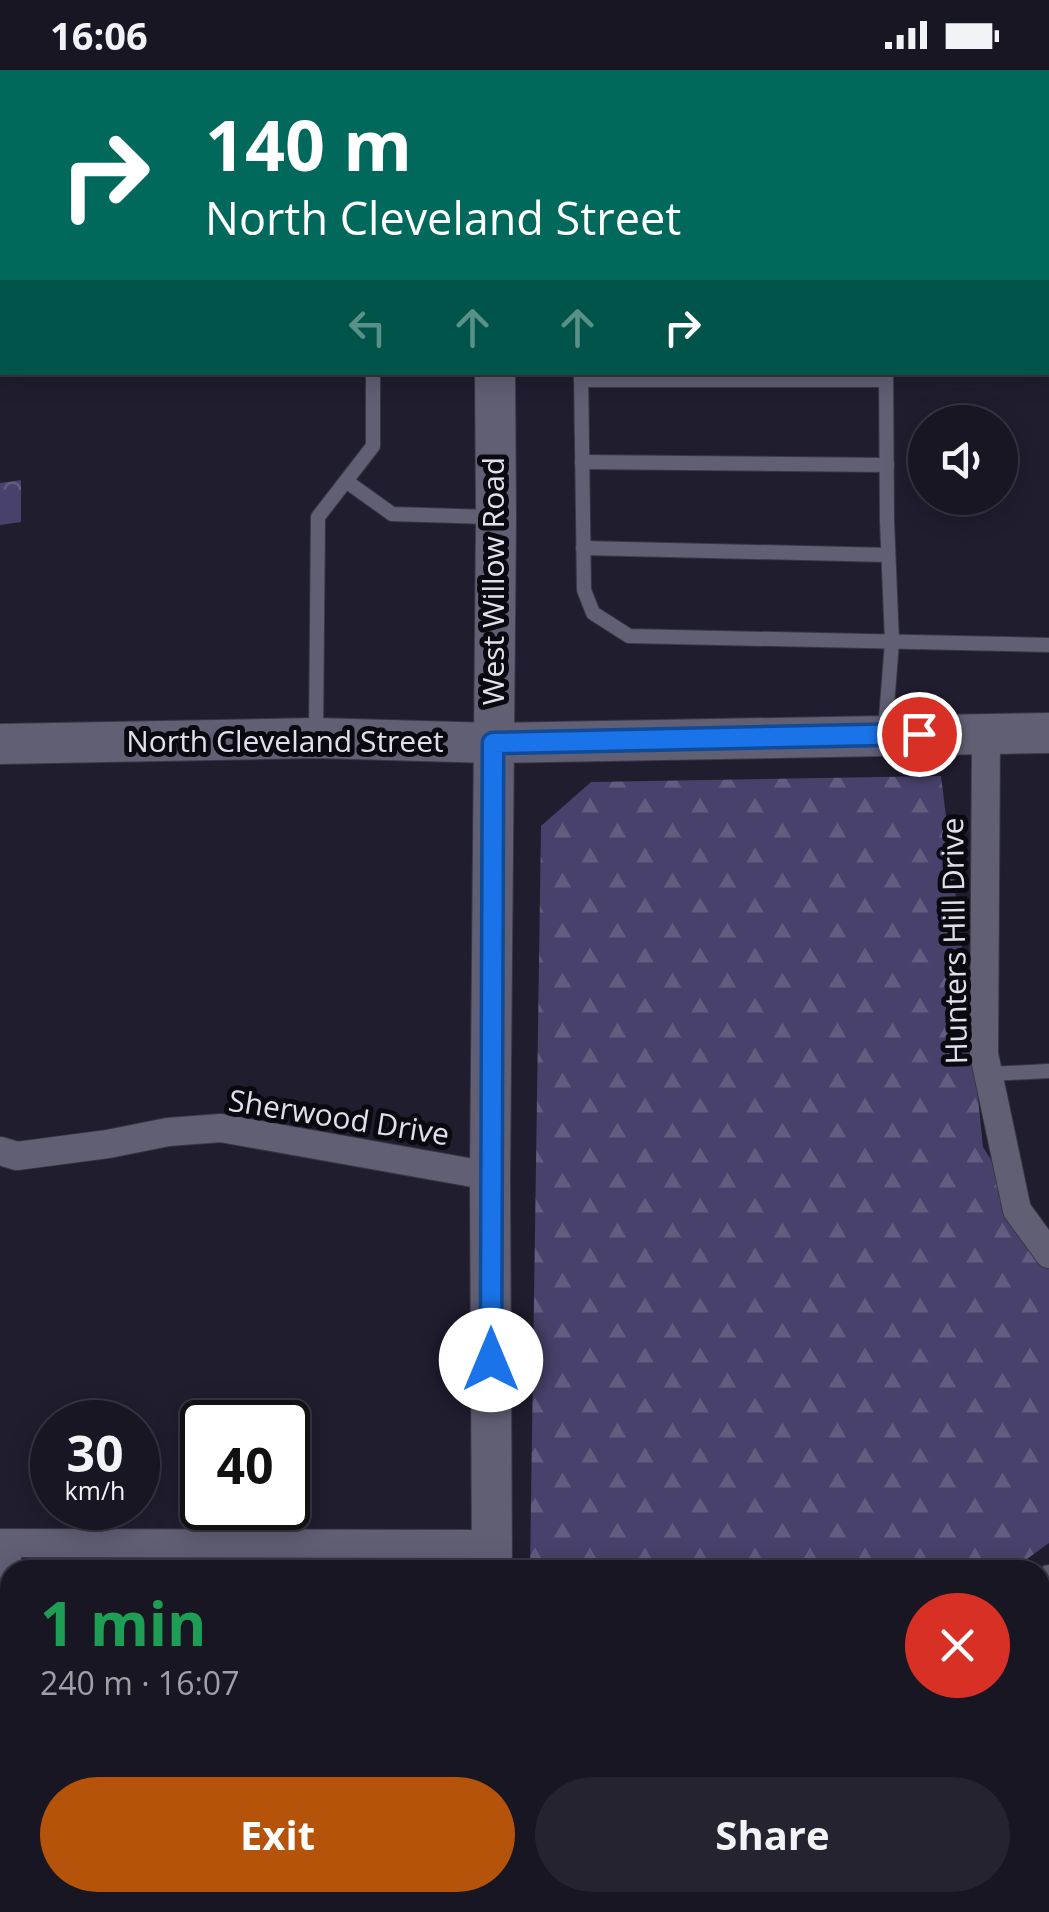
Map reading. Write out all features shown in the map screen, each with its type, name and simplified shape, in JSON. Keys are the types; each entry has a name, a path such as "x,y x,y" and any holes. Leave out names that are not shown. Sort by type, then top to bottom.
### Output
{"street":[{"name":"West Willow Road","path":"492,1557 495,375"},
{"name":"Hunters Hill Drive","path":"986,734 984,1054 1017,1210 1046,1246"},
{"name":"North Cleveland Street","path":"0,744 316,738 493,743 1049,734"},
{"name":"Sherwood Drive","path":"0,1151 17,1156 168,1132 221,1128 490,1176"},
{"path":"4,1543 492,1557"}],"lane":[{"path":"316,738 318,517 373,446 372,375"},
{"path":"885,735 892,642 886,376 581,376 584,590 593,613 629,636 892,642 1049,646"},
{"path":"582,462 886,464"},
{"path":"346,481 392,514 496,517"},
{"path":"583,548 888,555"},
{"path":"988,1074 1049,1071"}],"green space":[{"path":"21,480 21,522 0,525 0,483"},
{"path":"941,776 983,1147 1049,1252 1049,1543 1026,1560 530,1560 541,826 591,782"}],"route":[{"path":"491,1360 493,743 919,734"}]}
